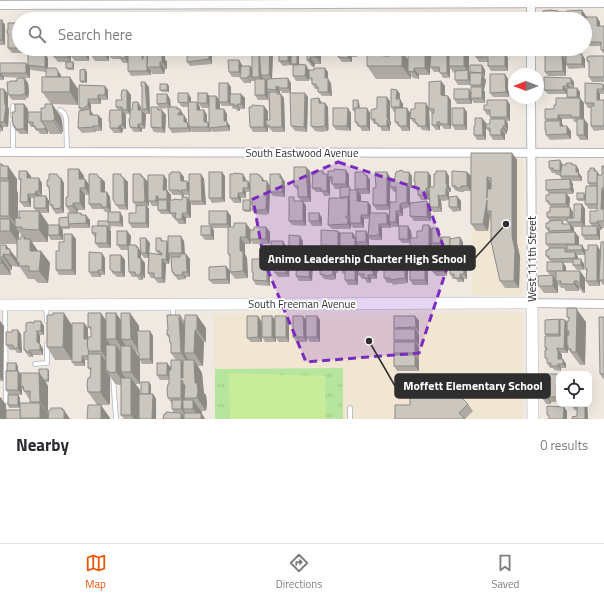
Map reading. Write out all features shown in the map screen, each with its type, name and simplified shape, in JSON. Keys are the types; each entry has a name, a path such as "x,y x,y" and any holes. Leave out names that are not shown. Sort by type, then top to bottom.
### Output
{"street":[{"path":"0,5 190,2 604,3"},
{"path":"531,56 531,68"},
{"name":"West 111th Street","path":"531,104 533,419"},
{"name":"South Eastwood Avenue","path":"0,152 604,152"},
{"name":"South Freeman Avenue","path":"2,305 46,304 113,308 173,304 604,304"}],"lane":[{"path":"13,106 13,152"},
{"path":"60,110 64,113 66,118 67,152"},
{"path":"46,304 47,326"},
{"path":"173,304 173,327"},
{"path":"2,305 6,401"},
{"path":"35,364 47,363 47,341"},
{"path":"113,374 116,418"},
{"path":"350,408 350,419"}],"highlighted area":[{"path":"338,162 423,190 449,262 419,353 306,362 264,261 253,199"}],"shaded area":[{"path":"473,159 523,159 522,296 472,295"},
{"path":"523,313 523,419 215,419 214,314"}],"green space":[{"path":"343,368 343,419 215,419 215,369"},
{"path":"229,373 325,376 326,419 230,419"}],"building":[{"path":"551,10 558,12 543,12"},
{"path":"582,10 582,12 567,12 567,11"},
{"path":"592,17 597,17 597,26 604,26 604,50 601,50 601,42 592,42"},
{"path":"0,20 2,20 2,40 0,40"},
{"path":"8,23 12,23 12,48 8,48"},
{"path":"28,56 45,56 45,67 28,65"},
{"path":"54,56 68,56 68,57"},
{"path":"128,56 142,56 143,59 143,56 147,56 147,71 128,71"},
{"path":"148,56 162,56 160,67 147,67"},
{"path":"187,56 209,56 209,59 187,62"},
{"path":"252,56 259,56 259,77 252,77"},
{"path":"259,56 270,56 269,75 261,75"},
{"path":"279,56 288,56 288,61 279,61"},
{"path":"291,56 297,56 297,64 291,64"},
{"path":"307,56 316,56 310,57 309,60 307,60"},
{"path":"348,56 348,58 338,57"},
{"path":"367,56 402,56 402,66 367,66"},
{"path":"408,56 425,56 425,68 414,68 414,72 408,71"},
{"path":"431,56 447,56 447,73 440,73 439,67 430,67"},
{"path":"449,56 464,56 464,66 449,66"},
{"path":"505,56 505,66 488,66 488,57 476,57"},
{"path":"545,56 562,56 563,71 545,72"},
{"path":"566,56 582,56 582,64 566,64"},
{"path":"604,56 604,77 589,77 589,61 587,61 587,57"},
{"path":"228,60 239,60 239,72 229,72"},
{"path":"66,62 73,62 73,68 66,68"},
{"path":"0,63 26,63 26,73 1,73 0,76"},
{"path":"293,65 306,65 305,76 293,76"},
{"path":"470,65 482,65 482,73 470,72"},
{"path":"241,66 250,66 250,76 248,76 248,78 240,78"},
{"path":"46,68 56,68 58,71 58,77 46,77"},
{"path":"314,68 325,68 325,78 328,78 328,92 318,92 318,87 316,87 316,84 312,84 312,78 309,78 309,70 314,70"},
{"path":"85,69 85,81 80,81 80,70"},
{"path":"468,70 468,80 455,80 455,71"},
{"path":"470,73 481,73 481,85 470,85"},
{"path":"490,74 505,74 506,92 490,93"},
{"path":"42,77 70,77 70,92 42,92"},
{"path":"544,77 571,78 571,83 567,83 567,86 563,86 563,90 544,90"},
{"path":"17,78 24,78 25,94 9,95 7,82 17,81"},
{"path":"288,78 288,88 279,88 276,86 276,90 267,89 267,79"},
{"path":"255,79 265,79 265,95 255,95"},
{"path":"441,81 441,95 448,96 448,124 440,124 440,122 437,122 437,125 432,125 432,113 434,113 434,109 429,109 429,82"},
{"path":"141,82 145,82 147,109 142,109"},
{"path":"219,83 228,83 228,102 219,102"},
{"path":"585,83 603,84 603,89 597,89 597,100 604,100 604,126 591,126 591,106 594,106 594,103 585,103"},
{"path":"160,84 167,84 167,90 160,90"},
{"path":"79,85 105,86 105,95 98,95 98,99 88,99 88,106 85,108 79,108"},
{"path":"471,87 482,87 482,98 471,98"},
{"path":"567,88 577,88 577,97 567,97"},
{"path":"0,89 4,89 6,105 4,122 0,122"},
{"path":"391,89 397,90 396,99 400,99 400,107 391,107"},
{"path":"454,89 469,89 469,99 454,99"},
{"path":"122,90 127,90 127,110 122,109 122,107 116,107 116,100 122,100"},
{"path":"269,92 277,92 277,94 281,94 282,127 269,127 269,125 266,125 266,120 270,120"},
{"path":"178,93 188,93 188,103 178,102"},
{"path":"198,93 207,93 207,103 198,103"},
{"path":"290,93 305,93 304,127 291,126"},
{"path":"157,94 167,94 167,103 157,104"},
{"path":"230,94 241,94 241,104 234,106 234,104 230,104"},
{"path":"209,96 216,96 216,109 224,109 224,121 227,121 227,126 209,128"},
{"path":"377,97 387,97 387,126 379,126 375,123 375,119 371,119 371,110 377,108"},
{"path":"319,98 319,103 325,103 325,126 311,126 311,99"},
{"path":"556,98 580,98 580,117 558,115 558,119 545,119 545,109 554,109 554,105 556,105"},
{"path":"353,100 358,100 358,108 355,108 355,110 353,110"},
{"path":"487,100 507,100 507,117 490,117 490,110 484,110 484,105 487,105"},
{"path":"133,102 138,102 138,110 142,110 142,124 138,124 138,128 130,127 130,110 132,110"},
{"path":"188,102 197,102 197,110 204,110 204,122 208,122 208,127 189,127"},
{"path":"415,103 426,103 426,126 419,126 415,123 415,119 410,118 411,109 415,109"},
{"path":"15,104 24,104 24,129 16,129 15,126 13,126 12,112 15,112"},
{"path":"45,104 52,104 55,120 41,121 41,108 45,108"},
{"path":"252,105 264,106 264,127 250,127 249,107 252,107"},
{"path":"151,107 158,107 158,110 162,110 162,128 151,127"},
{"path":"168,107 177,107 177,109 180,109 180,113 178,113 178,115 184,115 184,122 187,122 188,128 169,128"},
{"path":"333,108 348,108 347,126 333,126"},
{"path":"355,108 367,108 367,126 359,126 357,122 355,122"},
{"path":"395,108 407,108 407,126 399,126 398,122 395,122"},
{"path":"452,108 464,108 464,125 452,125"},
{"path":"90,109 90,115 98,115 99,126 78,128 79,111"},
{"path":"110,110 122,110 122,125 118,128 110,128"},
{"path":"28,112 41,112 41,121 45,126 45,129 36,129 35,126 33,126 33,122 28,122"},
{"path":"475,118 482,118 483,135 474,135"},
{"path":"490,119 505,119 505,126 501,129 501,135 490,135 490,128 486,128 486,124 490,124"},
{"path":"577,119 584,119 584,135 577,135"},
{"path":"545,121 560,121 560,126 567,126 567,134 546,135"},
{"path":"471,153 512,153 512,236 515,250 514,281 500,281 491,241 491,211 487,211 487,200 483,224 471,224","holes":["487,177 491,178 491,189 487,189"]},
{"path":"560,160 560,171 549,168 549,161"},
{"path":"566,163 576,165 576,172 578,172 579,176 560,176 562,165 566,165"},
{"path":"0,164 2,164 2,166 8,166 8,178 0,178"},
{"path":"602,166 604,166 604,188 602,188 601,209 604,209 604,221 590,223 590,211 597,211 597,175 602,175"},
{"path":"294,167 306,167 308,197 298,197 298,186 294,186"},
{"path":"590,168 594,168 594,171 597,171 597,183 588,183 588,171 590,171"},
{"path":"68,169 79,169 79,179 85,179 85,188 80,188 80,203 73,203 73,206 66,206 66,197 68,197"},
{"path":"334,169 346,170 346,184 332,184 332,177 328,177 328,171 334,171"},
{"path":"402,170 403,172 409,172 407,202 400,204 400,211 396,211 396,222 389,222 390,202 396,202 396,187 390,187 390,181 394,181 396,172"},
{"path":"19,171 27,171 27,178 39,178 39,191 36,191 35,194 28,194 28,202 20,202 21,179 19,179"},
{"path":"316,171 323,171 323,174 327,174 327,191 321,191 321,188 312,188 313,174 316,174"},
{"path":"436,171 446,171 446,195 438,195 439,207 430,207 429,187 434,187 434,174 436,174"},
{"path":"452,171 467,172 467,186 456,188 456,186 452,186"},
{"path":"171,172 180,172 181,181 187,181 187,190 181,190 181,192 179,192 179,190 169,190 169,174 171,174"},
{"path":"209,172 222,172 222,198 209,198"},
{"path":"355,172 363,172 367,175 367,189 355,189"},
{"path":"375,172 387,172 387,205 373,205 373,188 376,188"},
{"path":"415,172 428,172 428,188 426,188 426,195 418,195 418,188 415,188 414,181"},
{"path":"49,174 57,174 59,178 61,178 61,208 53,209 53,205 50,205 49,186 47,186"},
{"path":"89,174 97,174 99,178 101,178 101,192 107,192 107,207 102,207 101,204 89,204"},
{"path":"113,174 121,174 124,178 125,205 116,205 113,199"},
{"path":"133,174 141,174 144,178 145,202 133,202"},
{"path":"189,174 201,174 202,201 189,201"},
{"path":"230,174 243,174 243,181 248,181 248,188 243,188 243,193 238,193 238,198 230,198"},
{"path":"250,174 258,174 262,177 262,181 267,181 266,209 252,210 253,202 250,202"},
{"path":"270,174 280,174 280,178 282,178 282,192 270,192"},
{"path":"148,175 164,175 163,190 167,190 167,199 158,199 158,196 156,196 156,201 148,201"},
{"path":"570,179 570,189 546,190 546,180"},
{"path":"0,181 9,181 9,216 0,216"},
{"path":"586,186 597,186 597,204 585,204"},
{"path":"340,187 350,187 349,197 340,197"},
{"path":"349,190 357,190 357,201 368,202 368,215 361,215 361,223 350,223"},
{"path":"549,193 566,193 566,204 549,204 549,201 546,201 546,195 549,195"},
{"path":"577,193 584,193 584,199 577,199"},
{"path":"34,196 46,196 46,208 34,208"},
{"path":"457,196 458,207 449,207 449,197"},
{"path":"182,197 187,197 187,213 182,213 182,219 175,219 176,213 170,213 170,200 182,200"},
{"path":"289,197 294,197 294,201 303,201 303,221 289,221"},
{"path":"348,197 348,216 346,216 346,218 348,218 348,224 328,225 329,198"},
{"path":"158,200 167,200 167,210 158,210"},
{"path":"243,200 250,200 250,210 243,210"},
{"path":"427,201 427,217 410,216 410,203"},
{"path":"574,204 582,204 581,222 567,222 567,218 574,218"},
{"path":"146,205 146,223 129,223 129,213 136,213 136,206"},
{"path":"550,207 570,207 570,217 547,217 547,212 550,212"},
{"path":"19,211 39,211 39,230 22,229 22,227 16,227 15,218 21,218 19,217"},
{"path":"209,211 227,211 227,224 209,224"},
{"path":"108,212 120,212 120,222 108,222"},
{"path":"68,213 81,213 81,215 86,215 86,223 68,224"},
{"path":"309,213 319,213 319,221 309,221"},
{"path":"370,213 387,213 387,224 379,224 379,235 368,236"},
{"path":"68,217 69,227 61,227 59,225 59,218"},
{"path":"0,219 10,219 10,231 0,231"},
{"path":"562,220 562,224 570,224 571,230 549,231 549,228 546,228 546,223 549,223 549,221"},
{"path":"98,221 108,221 109,227 98,226"},
{"path":"234,223 246,223 246,237 240,237 240,251 243,251 243,271 230,272 228,227 234,227"},
{"path":"48,225 59,225 59,235 48,235"},
{"path":"423,225 429,225 429,250 410,250 410,238 417,238 417,231 422,231"},
{"path":"92,226 107,226 107,243 95,243 96,233 92,233"},
{"path":"201,226 211,226 211,235 201,235"},
{"path":"399,226 408,226 408,239 399,239"},
{"path":"582,226 597,226 597,235 582,235"},
{"path":"254,227 266,227 266,239 250,239 250,230 254,230"},
{"path":"432,228 438,228 438,237 441,237 440,243 432,243"},
{"path":"321,230 338,231 338,246 321,245"},
{"path":"117,231 127,231 127,245 117,245"},
{"path":"356,231 366,231 366,242 356,242"},
{"path":"575,232 575,244 546,244 546,233"},
{"path":"340,233 353,233 352,238 355,238 355,280 345,280 345,269 340,269"},
{"path":"64,234 72,234 72,270 56,270 56,251 59,251 59,242 64,242"},
{"path":"289,235 300,236 299,250 289,250"},
{"path":"21,236 24,236 24,239 30,239 30,251 41,251 39,271 29,271 29,266 19,266 19,262 17,262 17,239 21,239"},
{"path":"168,236 181,236 182,253 168,253"},
{"path":"442,237 450,237 450,246 442,246"},
{"path":"460,237 460,257 463,257 464,274 460,274 460,278 454,278 454,274 450,274 450,239"},
{"path":"140,238 146,238 146,253 141,253"},
{"path":"156,238 161,238 161,241 167,241 166,260 162,259 162,278 154,278 154,273 148,273 149,253 162,255 160,251 156,251"},
{"path":"271,241 283,241 283,249 286,249 286,273 275,273 275,250 271,250"},
{"path":"601,242 604,242 604,280 599,280"},
{"path":"0,245 6,245 6,249 10,249 10,255 3,254 3,257 1,257 2,263 0,263"},
{"path":"128,245 136,245 136,247 138,247 138,258 141,258 140,275 136,275 135,272 129,272"},
{"path":"567,245 582,245 582,250 567,250"},
{"path":"588,245 597,245 597,281 586,281 587,269 585,269 585,250 588,250"},
{"path":"432,247 447,247 447,258 443,258 443,271 433,272"},
{"path":"549,248 565,248 565,252 575,252 575,258 549,259 549,256 546,256 546,250 549,250"},
{"path":"260,250 269,250 269,259 260,259"},
{"path":"392,251 400,251 400,258 405,258 405,278 390,280 390,278 384,278 384,262 392,262"},
{"path":"89,252 102,253 102,270 98,270 98,272 89,272"},
{"path":"321,252 330,252 333,257 333,274 328,276 320,274"},
{"path":"372,252 375,252 375,258 373,258 373,265 375,265 375,268 373,268 373,275 368,275 368,278 364,278 364,274 358,274 359,257 369,258 369,254 372,254"},
{"path":"180,254 186,254 187,272 182,272 183,275 174,275 174,272 172,272 171,257 180,257"},
{"path":"110,255 121,255 121,272 113,272 110,269"},
{"path":"306,256 310,256 309,277 296,276 297,258 306,259"},
{"path":"252,259 267,259 267,281 253,280"},
{"path":"573,259 581,259 581,265 573,265"},
{"path":"419,261 424,261 425,263 425,280 410,280 410,263 419,263"},
{"path":"547,262 563,262 563,271 547,271"},
{"path":"226,266 227,279 209,280 209,267"},
{"path":"556,271 580,271 580,286 578,286 578,281 574,281 574,284 561,284 561,281 556,281"},
{"path":"553,275 553,286 538,285 538,276"},
{"path":"567,308 576,308 577,310 576,352 571,352 571,349 568,349 567,345 567,335 569,335 569,331 567,331 567,321 569,321 569,317 567,317"},
{"path":"53,313 64,313 63,347 47,347 47,315 53,315"},
{"path":"88,313 101,313 101,351 88,351 87,344 88,337 91,337 91,327 88,327"},
{"path":"106,313 116,313 116,339 106,339"},
{"path":"121,313 130,313 131,339 121,339"},
{"path":"167,315 180,315 181,317 179,317 181,353 171,353 171,343 169,335 167,335"},
{"path":"185,315 197,315 194,353 184,353"},
{"path":"247,316 258,316 258,337 247,338"},
{"path":"262,316 272,316 272,337 262,337"},
{"path":"275,316 286,316 286,337 275,337"},
{"path":"293,316 303,316 304,337 293,337"},
{"path":"306,316 317,316 317,337 306,337"},
{"path":"394,316 415,316 416,327 394,328"},
{"path":"599,317 604,317 604,374 600,374"},
{"path":"559,319 559,334 545,334 545,320"},
{"path":"560,319 565,320 564,349 557,348 557,350 558,359 563,359 563,364 551,366 551,363 547,363 547,358 545,358 545,350 547,350 547,348 545,348 545,336 560,336"},
{"path":"34,321 41,321 41,331 36,331 37,342 40,344 40,350 29,350 29,352 26,352 26,350 24,350 24,332 26,332 26,323 34,323"},
{"path":"72,323 84,323 84,339 88,339 87,344 89,354 88,356 82,356 82,362 72,362"},
{"path":"394,329 415,329 415,340 394,340"},
{"path":"12,330 18,330 18,348 13,348 13,345 6,345 6,332 12,332"},
{"path":"137,331 150,331 150,359 139,359"},
{"path":"394,342 415,342 415,353 394,353"},
{"path":"106,345 116,345 116,372 109,373 109,371 106,371"},
{"path":"121,346 131,346 131,372 121,372"},
{"path":"88,354 101,354 100,392 88,392 87,385 88,378 90,378 91,368 88,368"},
{"path":"394,355 415,355 415,366 394,366"},
{"path":"171,360 181,360 181,378 183,378 183,360 194,360 195,383 197,383 198,390 197,398 184,398 185,385 183,385 183,381 181,380 181,398 168,398 167,390 169,384 169,370 171,370"},
{"path":"7,363 16,363 16,371 7,371"},
{"path":"157,363 167,363 167,375 157,375"},
{"path":"39,369 48,369 48,380 44,380 39,373"},
{"path":"6,371 18,371 18,390 6,390"},
{"path":"21,373 39,373 40,402 30,402 30,391 24,391 23,386 21,386"},
{"path":"546,374 556,374 556,397 548,397 548,399 543,399 543,381 546,381"},
{"path":"425,375 439,375 468,404 459,413 465,419 395,419 395,405 410,405 410,390 425,390"},
{"path":"121,378 131,378 131,415 121,415"},
{"path":"141,382 149,382 149,394 141,394"},
{"path":"139,394 153,394 152,419 139,419"},
{"path":"8,395 18,395 18,405 8,405"},
{"path":"1,398 1,419 0,419"},
{"path":"172,400 182,400 181,409 172,409"},
{"path":"183,400 193,400 193,409 183,409"},
{"path":"20,403 40,403 40,418 20,418"},
{"path":"88,405 101,405 101,419 87,419"},
{"path":"547,406 564,407 563,419 549,419 549,415 547,415"},
{"path":"577,407 585,407 585,419 572,419 572,417 577,416"},
{"path":"51,408 62,408 62,410 64,410 64,419 48,419 49,410 51,410"},
{"path":"6,410 20,410 21,419 6,419"},
{"path":"166,412 181,413 181,419 163,419"},
{"path":"184,413 201,413 201,419 184,419"}],"place":[{"name":"Animo Leadership Charter High School","path":"506,224"},
{"name":"Moffett Elementary School","path":"369,341"}]}
